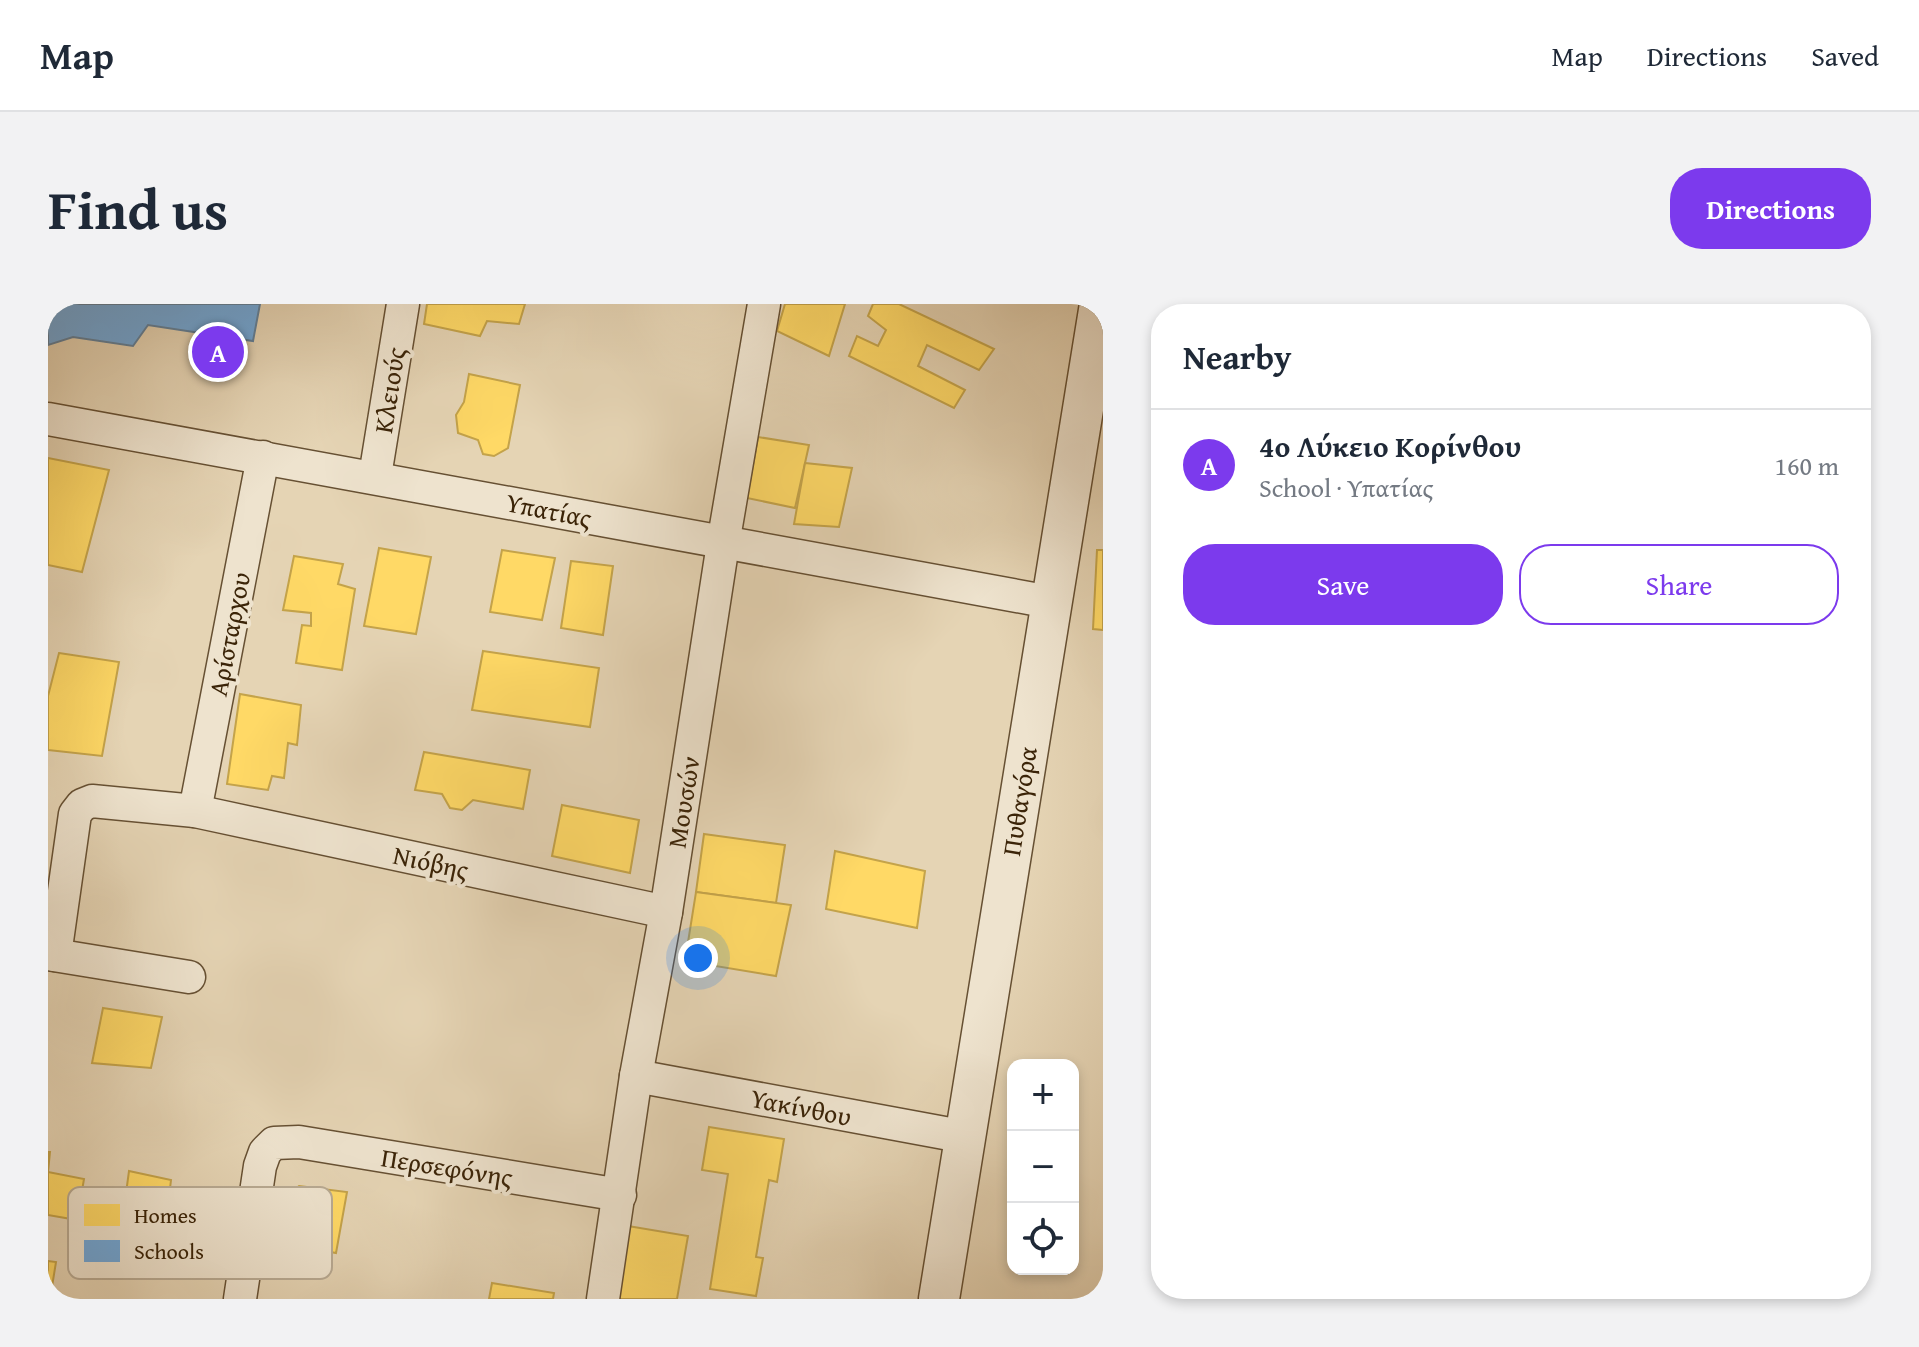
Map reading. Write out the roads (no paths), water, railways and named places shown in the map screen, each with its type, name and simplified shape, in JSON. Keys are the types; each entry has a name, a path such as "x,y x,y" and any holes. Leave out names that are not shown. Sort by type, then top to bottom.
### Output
{"street":[{"name":"Κλειούς","path":"375,476 403,304"},
{"name":"Μουσών","path":"603,1299 636,1076 666,912 764,304"},
{"name":"Πυθαγόρα","path":"939,1299 1100,304"},
{"name":"Υπατίας","path":"48,419 375,476 723,544 1050,602"},
{"name":"Αρίσταρχου","path":"195,811 263,457"},
{"name":"Νιόβης","path":"52,954 75,814 82,805 92,801 195,811 666,912"},
{"path":"52,954 189,977"},
{"name":"Υακίνθου","path":"636,1076 966,1137"},
{"name":"Περσεφόνης","path":"257,1187 265,1152 274,1143 299,1142 620,1195"},
{"name":"Περσεφόνης","path":"240,1299 243,1279"}],"place":[{"name":"4ο Λύκειο Κορίνθου","path":"218,352"}]}
